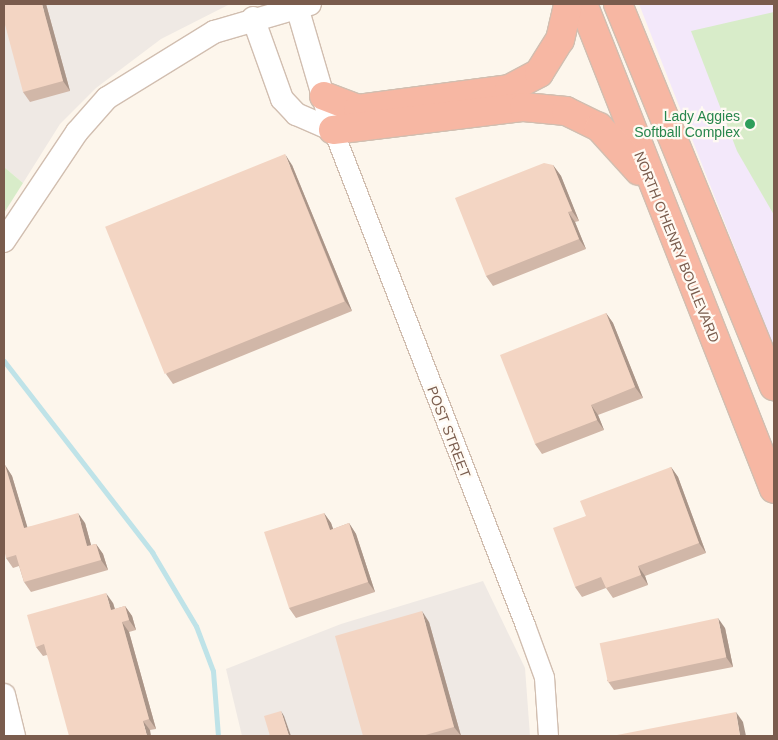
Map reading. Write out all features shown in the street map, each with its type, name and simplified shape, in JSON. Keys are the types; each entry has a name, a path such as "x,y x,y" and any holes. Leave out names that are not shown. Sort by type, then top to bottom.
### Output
{"highway":[{"path":"324,96 358,109 509,89 539,73 560,40 568,4"},
{"name":"NORTH O'HENRY BOULEVARD","path":"583,4 656,197 774,489"},
{"path":"618,4 774,386"},
{"path":"333,130 524,107 566,111 599,128 629,156 656,197"}],"street":[{"name":"POST STREET","path":"304,5 333,130 526,625 544,677 548,736"},
{"path":"4,241 77,132 107,98 169,56 253,18 304,5"},
{"path":"253,18 282,99 296,114 333,130"},
{"path":"4,695 14,736"}],"shaded area":[{"path":"4,4 230,4 161,39 96,88 60,124 23,183 4,167"},
{"path":"639,4 774,4 774,348"},
{"path":"483,581 525,668 530,736 242,736 226,669 341,624"}],"green space":[{"name":"Lady Aggies Softball Complex","path":"774,12 774,215 737,151 691,31"},
{"path":"4,167 23,183 4,213"}],"building":[{"path":"4,4 42,4 63,81 23,92 4,21"},
{"path":"285,154 345,301 165,374 105,227"},
{"path":"544,163 553,165 572,211 568,212 579,239 486,276 455,198"},
{"path":"606,313 635,387 591,405 597,420 535,444 500,355"},
{"path":"5,465 24,528 78,513 87,546 96,544 101,560 24,582 16,555 6,558 4,549"},
{"path":"671,467 699,543 638,566 641,575 606,588 601,577 575,587 553,528 586,516 580,501"},
{"path":"324,513 330,530 349,523 368,582 289,608 264,532"},
{"path":"106,593 111,610 125,606 129,620 122,622 149,719 143,721 147,736 69,736 44,644 36,647 27,615"},
{"path":"422,611 454,727 422,736 363,736 335,636"},
{"path":"718,618 726,657 608,682 600,643"},
{"path":"281,711 289,736 270,736 264,716"},
{"path":"736,712 740,736 617,736 617,735"}],"waterway":[{"path":"4,361 152,552 196,626 213,671 218,736"}],"place":[{"name":"Lady Aggies Softball Complex","path":"750,124"}]}
